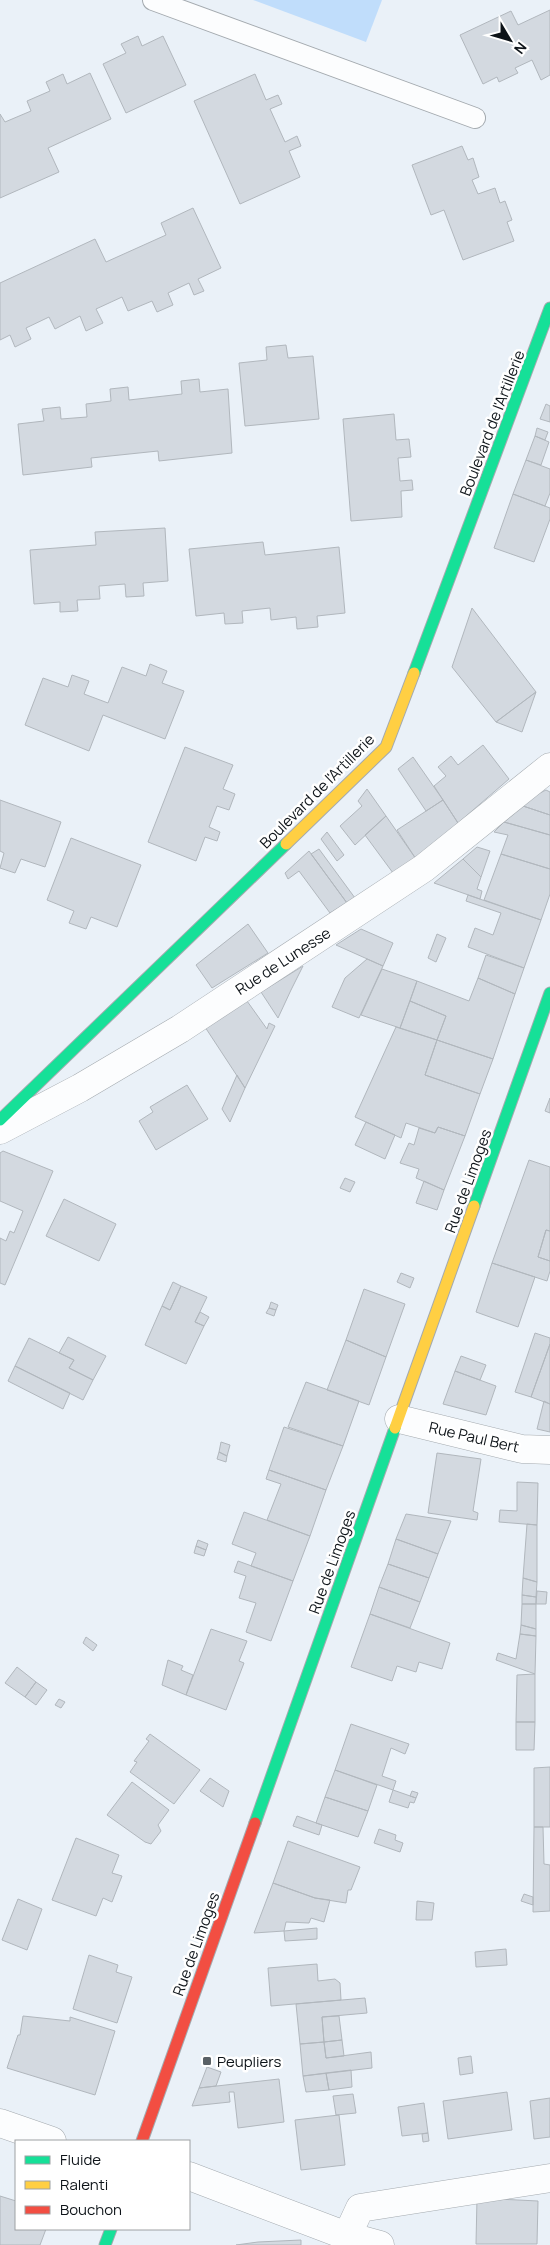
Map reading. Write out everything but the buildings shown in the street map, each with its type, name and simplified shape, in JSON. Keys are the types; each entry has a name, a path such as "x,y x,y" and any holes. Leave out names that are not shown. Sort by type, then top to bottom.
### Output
{"main road":[{"name":"Boulevard de l'Artillerie","path":"0,1120 386,747 550,308"},
{"name":"Rue de Limoges","path":"142,2140 550,993"},
{"path":"105,2245 111,2230"}],"street":[{"name":"Rue de Lunesse","path":"0,1130 80,1088 180,1028 424,868 550,767"},
{"name":"Rue Paul Bert","path":"398,1419 522,1449 550,1450"},
{"path":"0,2123 49,2140"},
{"path":"190,2176 347,2236 380,2245"},
{"path":"347,2236 360,2208 550,2178"}],"lane":[{"path":"153,0 475,118"}],"shaded area":[{"path":"253,0 382,0 366,42"}],"traffic: fast":[{"path":"414,673 550,308"},
{"path":"0,1120 286,844"},
{"path":"474,1206 550,993"},
{"path":"255,1823 395,1428"},
{"path":"105,2245 111,2230"}],"traffic: slow":[{"path":"286,844 386,747 414,673"},
{"path":"395,1428 474,1206"}],"traffic: jam":[{"path":"142,2140 255,1823"}],"place":[{"name":"Peupliers","path":"207,2061"}]}
